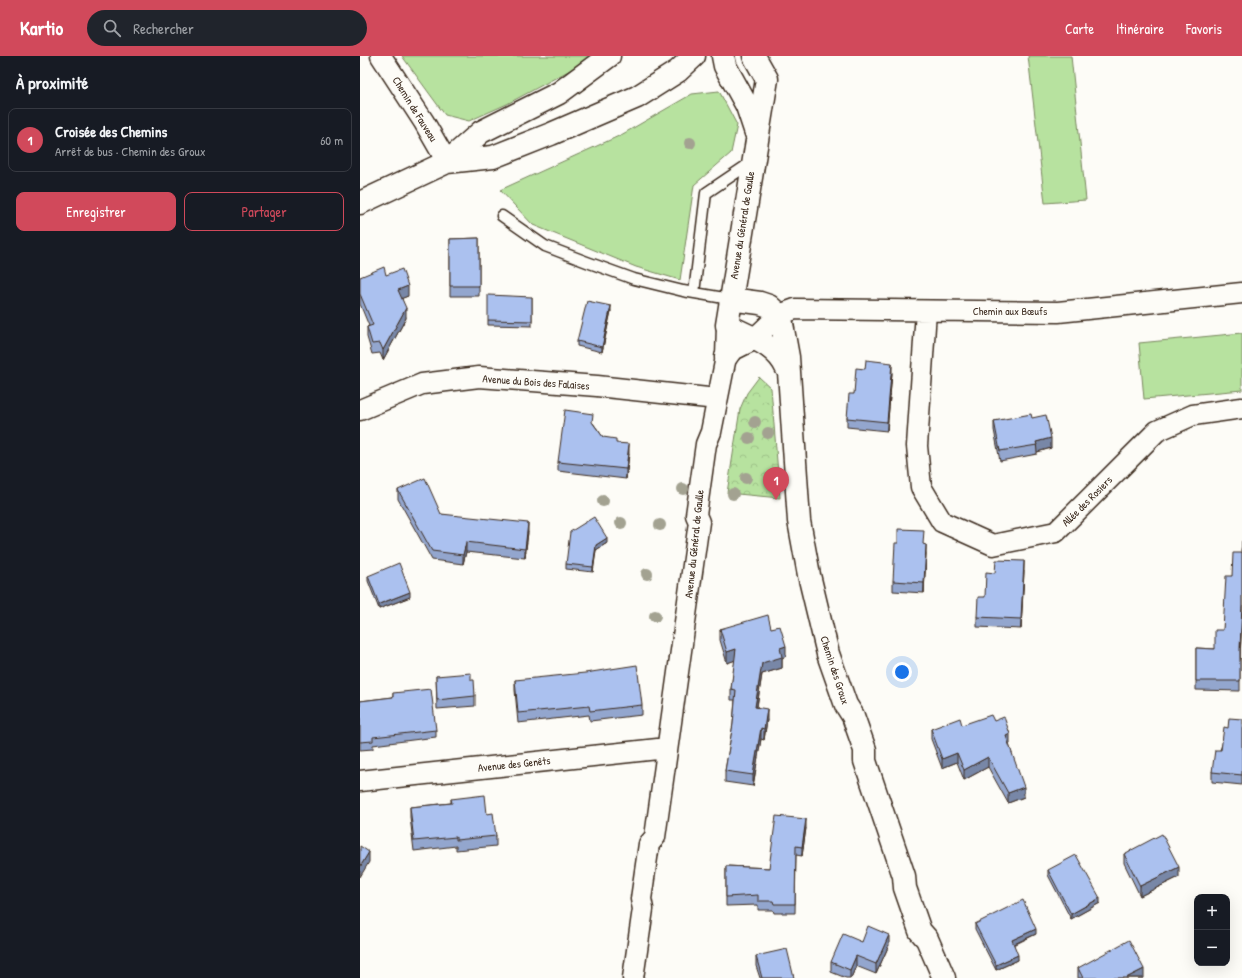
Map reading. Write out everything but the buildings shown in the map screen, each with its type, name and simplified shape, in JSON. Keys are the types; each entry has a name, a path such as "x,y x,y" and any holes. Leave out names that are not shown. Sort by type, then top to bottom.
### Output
{"street":[{"name":"Chemin de Fauveau","path":"381,56 424,122 447,162"},
{"path":"360,202 447,162 481,132 559,93 609,56"},
{"path":"447,162 493,157 565,128 637,97 678,71 694,56"},
{"name":"Avenue du Général de Gaulle","path":"723,56 725,66 747,106 757,134"},
{"name":"Avenue du Général de Gaulle","path":"633,978 643,910 641,899 649,844 655,837 699,522 696,515 706,444 711,432 726,357 727,325 730,299 767,79 754,56"},
{"name":"Chemin aux Bœufs","path":"755,338 779,315 795,309 1058,312 1242,293"},
{"path":"730,299 760,303 769,306 779,315"},
{"name":"Allée des Rosiers","path":"926,311 917,446 921,488 942,522 993,545 1056,532 1157,431 1193,415 1242,408"},
{"name":"Chemin des Groux","path":"779,315 784,334 799,521 809,575 828,654 846,705 853,716 864,750 865,762 902,869 905,888 920,931 927,939 944,978"},
{"name":"Chemin des Groux","path":"727,325 755,338 777,352 787,369"},
{"path":"726,357 731,350 755,338"},
{"name":"Avenue du Bois des Falaises","path":"360,410 422,384 479,377 597,386 717,399"},
{"name":"Avenue des Genêts","path":"360,781 667,748"}],"lane":[{"path":"694,293 706,193 752,162"},
{"path":"502,216 545,246 634,279 694,293 730,299"}],"green space":[{"path":"402,56 592,56 587,61 507,104 469,121 445,115"},
{"path":"1028,56 1071,56 1086,200 1045,203"},
{"path":"719,91 737,125 731,153 694,185 680,280 636,267 533,225 500,190 621,135 692,94"},
{"path":"1242,333 1242,390 1144,399 1139,343"},
{"path":"759,377 771,388 780,498 727,493 740,409 747,393"}],"place":[{"name":"Croisée des Chemins","path":"776,500"}]}
